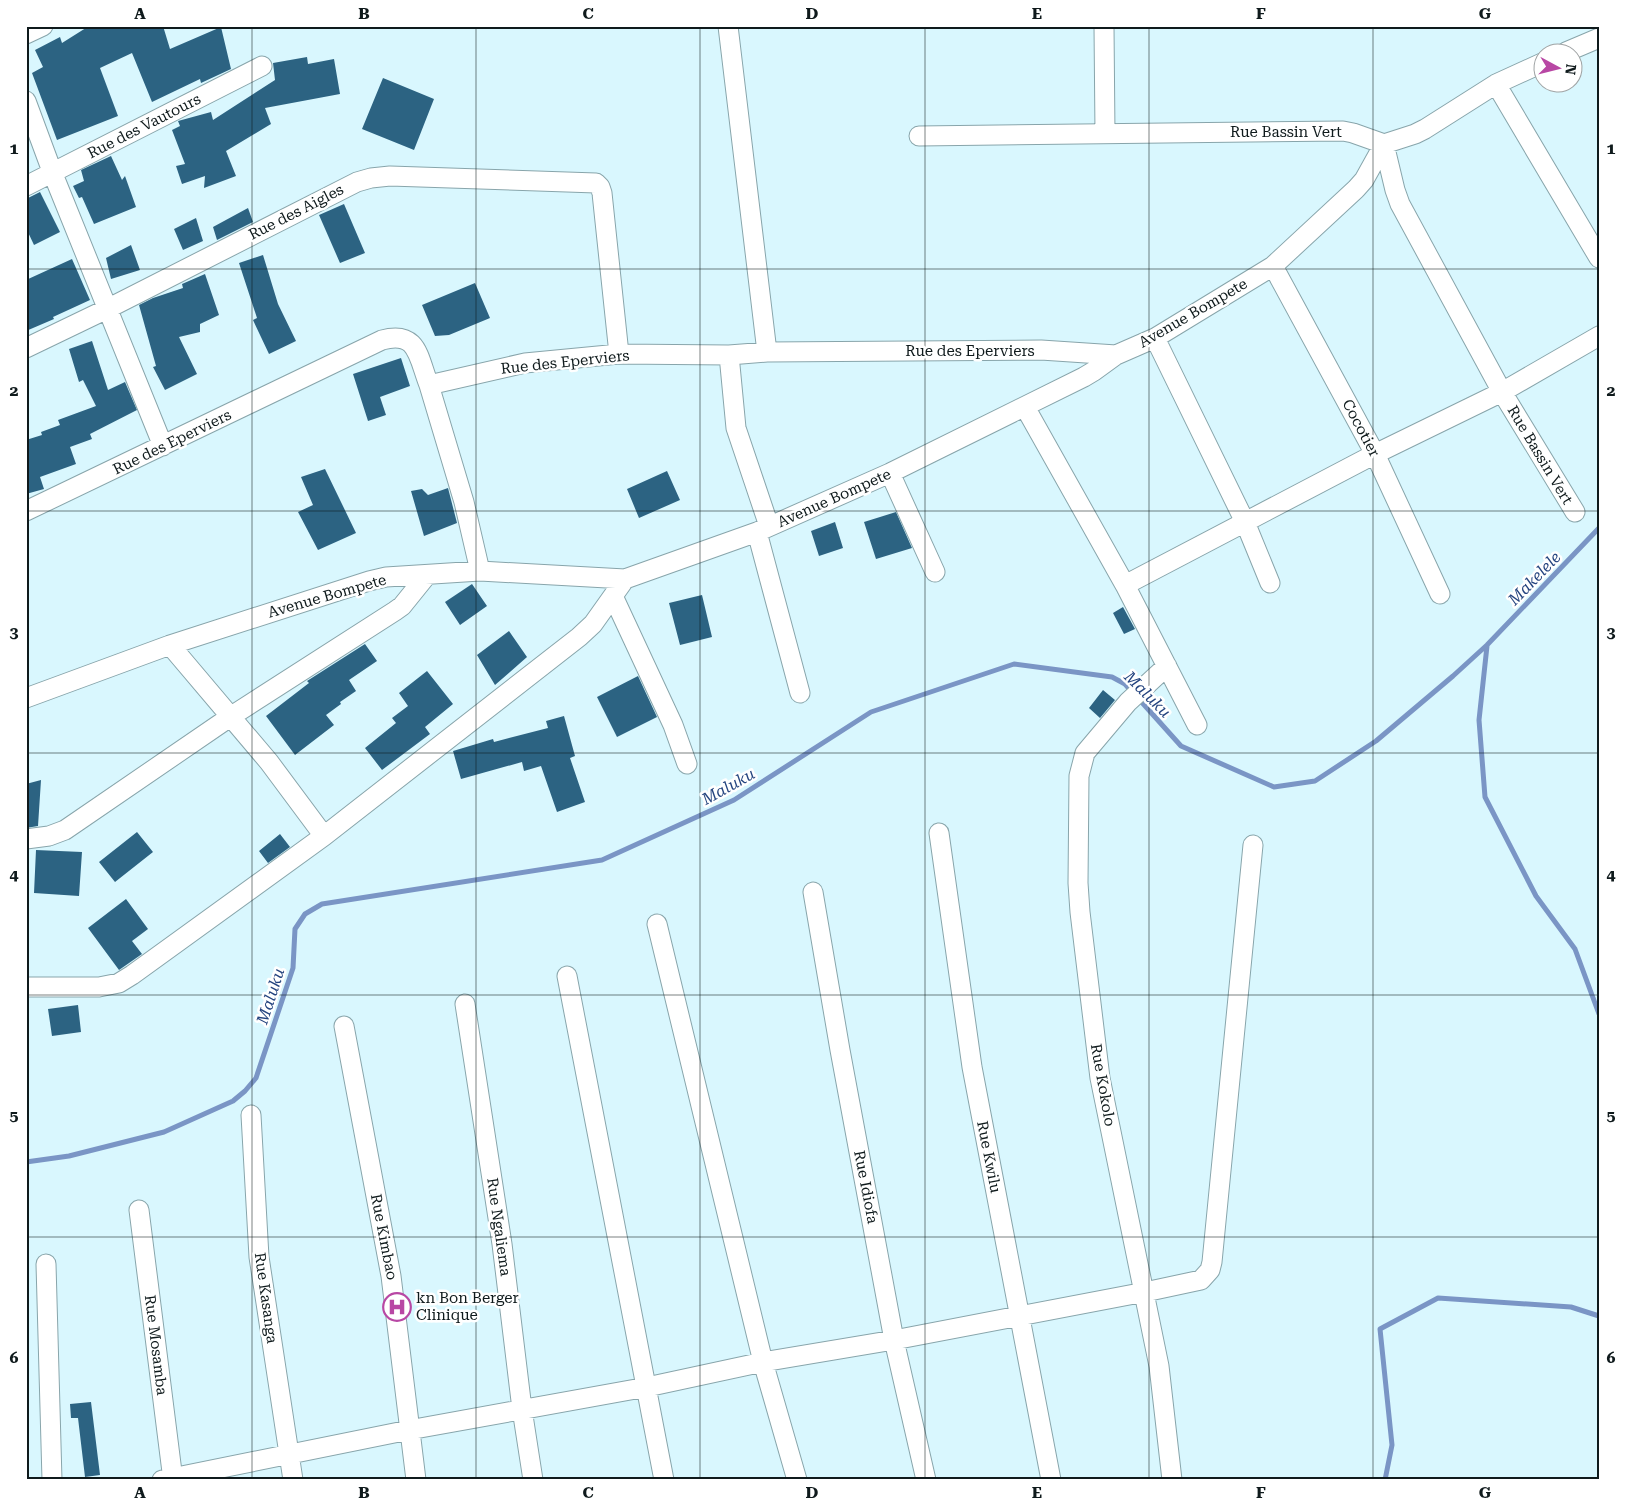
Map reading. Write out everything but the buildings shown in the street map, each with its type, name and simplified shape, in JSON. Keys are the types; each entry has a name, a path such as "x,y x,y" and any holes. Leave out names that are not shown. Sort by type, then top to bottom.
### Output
{"street":[{"path":"26,34 43,26"},
{"path":"728,26 767,352"},
{"path":"1104,26 1105,134"},
{"path":"1582,45 1599,38"},
{"name":"Rue des Vautours","path":"26,186 53,174 262,66"},
{"path":"1384,144 1425,129 1496,84 1532,68"},
{"path":"1496,84 1599,258"},
{"path":"26,101 53,174 164,446"},
{"name":"Rue Bassin Vert","path":"919,136 1343,131 1384,144 1400,204 1502,392 1575,512"},
{"name":"Avenue Bompete","path":"26,698 170,645 386,577 480,571 625,579 763,529 890,473 1094,371 1116,355 1155,338 1273,266 1356,189 1364,180 1384,144"},
{"name":"Rue des Aigles","path":"26,348 357,182 390,176 596,183 602,193 619,354"},
{"name":"Cocotier","path":"1273,266 1375,454 1440,594"},
{"name":"Rue des Eperviers","path":"26,511 382,340 394,336 405,338 413,344 429,385 525,363 619,354 729,355 767,352 1041,350 1116,355"},
{"path":"1125,585 1375,454 1502,392 1599,336"},
{"path":"1155,338 1244,522 1270,583"},
{"path":"729,355 736,428 763,529 800,693"},
{"path":"429,385 464,502 480,571"},
{"path":"1025,406 1125,585 1197,725"},
{"path":"890,473 935,572"},
{"path":"26,839 49,836 65,830 230,717 396,611 427,575"},
{"path":"26,987 99,987 119,983 324,836 579,637 593,624 625,579"},
{"path":"613,596 673,725 687,764"},
{"path":"170,645 269,762 324,836"},
{"name":"Rue Kokolo","path":"1167,666 1133,697 1084,753 1079,776 1078,883 1100,1078 1159,1366 1172,1480"},
{"name":"Rue Kwilu","path":"939,833 972,1067 1051,1480"},
{"path":"169,1479 409,1430 647,1387 763,1362 894,1340 1201,1280 1210,1270 1212,1262 1253,845"},
{"name":"Rue Idiofa","path":"813,892 840,1050 894,1340 926,1480"},
{"path":"657,924 763,1362 797,1480"},
{"path":"567,976 664,1480"},
{"name":"Rue Ngaliema","path":"466,1004 502,1244 522,1409 533,1480"},
{"name":"Rue Kimbao","path":"344,1026 392,1283 416,1480"},
{"name":"Rue Kasanga","path":"251,1115 259,1258 293,1480"},
{"name":"Rue Mosamba","path":"139,1210 169,1479"},
{"path":"46,1264 52,1480"}],"waterway":[{"name":"Maluku","path":"1138,698 1181,746 1274,787 1315,781 1376,741 1453,676 1487,645 1599,528"},
{"path":"1487,646 1479,720 1485,797 1536,896 1575,949 1599,1014"},
{"name":"Maluku","path":"26,1162 69,1156 164,1132 233,1101 245,1091 256,1078 293,968 295,929 305,914 322,904 602,860 734,800 871,712 1014,664 1112,677 1125,684 1132,692"},
{"path":"1385,1480 1392,1445 1380,1329 1438,1298 1571,1307 1599,1316"}],"place":[{"name":"kn Bon Berger Clinique","path":"397,1307"}],"water label":[{"name":"Makelele","path":"1534,578"}]}
